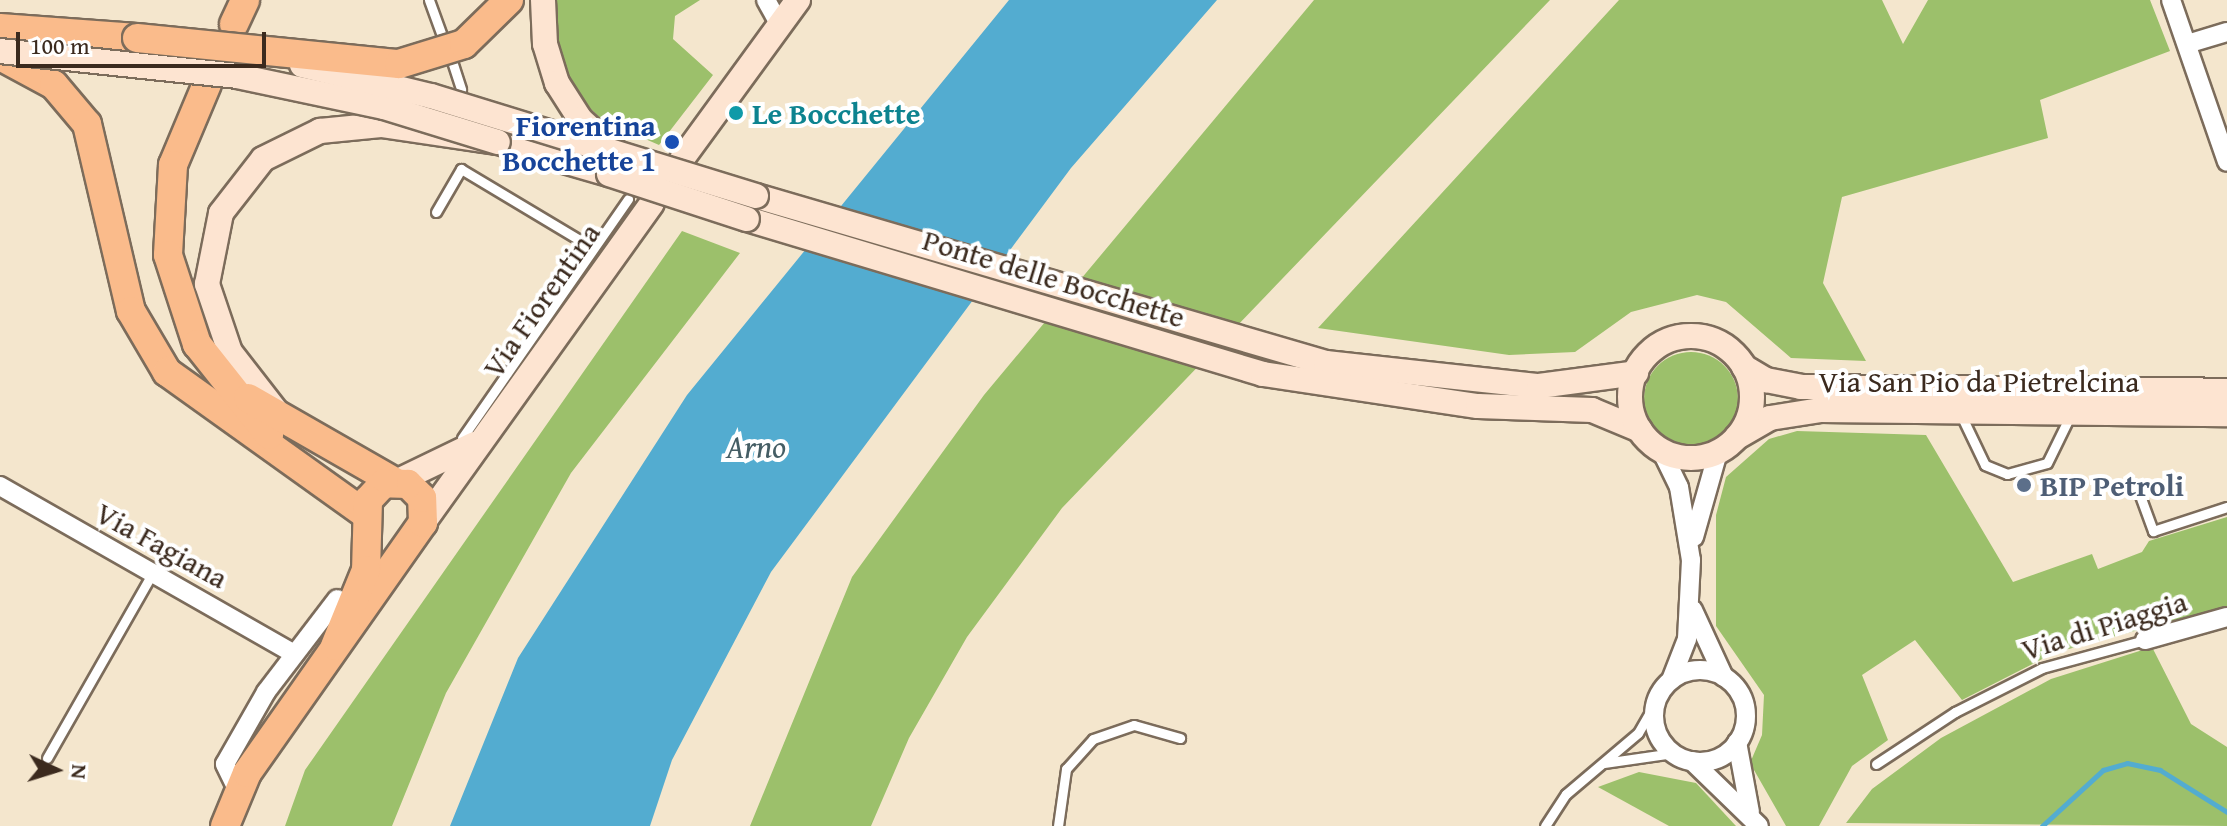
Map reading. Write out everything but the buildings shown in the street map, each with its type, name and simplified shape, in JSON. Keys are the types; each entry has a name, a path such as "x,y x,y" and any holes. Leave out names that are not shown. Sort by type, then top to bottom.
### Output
{"main road":[{"path":"0,28 253,54 387,64 423,60 477,36 509,0"},
{"path":"543,0 545,44 557,83 580,119 617,153"},
{"path":"682,159 798,0"},
{"path":"0,53 237,76 384,107 498,142 752,207"},
{"path":"0,53 67,97 99,156 126,292 146,344 194,398 293,459 367,519 387,540 420,527 420,494 286,422 223,382"},
{"path":"253,54 431,96 617,153 752,207"},
{"path":"207,84 173,165 166,238 180,306 223,382 293,459"},
{"path":"286,422 230,352 207,284 225,203 271,154 310,133 365,125 498,142"},
{"name":"Via Fiorentina","path":"225,826 238,791 335,646 420,527 474,437 652,203"},
{"name":"Ponte delle Bocchette","path":"752,207 1233,365 1346,378"},
{"path":"1346,378 1592,410 1640,430 1661,450 1683,457 1727,444 1752,403 1744,367 1716,341 1688,336 1660,344 1636,373 1630,402 1640,430"},
{"name":"Via San Pio da Pietrelcina","path":"1744,367 1801,387 2227,391"},
{"path":"1346,378 1539,386 1636,373"},
{"name":"Via San Pio da Pietrelcina","path":"1727,444 1801,412 2227,414"},
{"name":"Via Fiorentina","path":"335,646 363,581 372,491 474,437"}],"street":[{"path":"766,0 780,25"},
{"path":"2171,0 2227,162"},
{"path":"2187,44 2227,32"},
{"path":"1727,444 1701,492 1691,560 1691,603 1671,680 1655,704 1656,730 1673,753 1692,761 1756,822"},
{"path":"1661,450 1679,487 1691,560"},
{"name":"Via Fagiana","path":"0,486 295,654"},
{"path":"238,791 225,764 295,654 337,599"},
{"path":"1691,603 1724,677 1743,702 1737,742 1756,822"},
{"name":"Via di Piaggia","path":"2145,640 2227,617"},
{"path":"1671,680 1697,670 1724,677"},
{"path":"1692,761 1722,756 1737,742"}],"lane":[{"path":"429,0 445,44"},
{"path":"451,58 461,89"},
{"path":"436,212 461,169 593,248"},
{"path":"474,437 593,248 628,199"},
{"path":"1960,412 1985,465 2007,474 2047,463 2071,413"},
{"path":"2138,490 2153,531 2227,507"},
{"path":"47,758 153,572"},
{"name":"Via di Piaggia","path":"1876,764 1955,712 2042,668 2145,640"},
{"path":"1545,826 1566,794 1638,733 1655,704"},
{"path":"1058,826 1066,769 1093,739 1134,725 1180,738"},
{"path":"1601,764 1673,753"}],"green space":[{"path":"554,0 700,0 675,16 673,39 713,75 659,145 602,120 573,91 556,50"},
{"path":"1314,0 1550,0 1062,508 967,637 909,738 871,826 750,826 852,577 984,395"},
{"path":"1619,0 1882,0 1903,44 1928,0 2150,0 2170,51 2040,100 2048,138 1842,197 1823,283 1866,361 1791,358 1726,302 1697,295 1631,312 1575,352 1509,355 1318,328"},
{"path":"682,231 740,253 571,473 446,693 392,826 285,826 305,770"},
{"path":"1691,352 1709,356 1724,366 1734,381 1738,399 1734,417 1724,432 1709,442 1691,446 1673,442 1658,432 1648,417 1644,399 1648,381 1658,366 1673,356"},
{"path":"1797,431 1926,435 2013,582 2092,554 2098,569 2142,552 2149,541 2227,517 2227,606 2054,653 1962,700 1915,640 1862,675 1888,740 1852,766 1819,826 1786,826 1750,763 1762,735 1764,695 1716,626 1716,515 1726,477 1769,439"},
{"path":"2152,647 2191,724 2227,747 2227,826 1846,823 1872,789 1941,738 2051,679"},
{"path":"1639,772 1696,783 1736,826 1669,826 1598,787"}],"water":[{"name":"Arno","path":"1009,0 1217,0 1071,168 771,572 672,760 650,826 450,826 518,658 687,395"}],"waterway":[{"path":"2042,826 2103,770 2127,763 2160,770 2227,812"}],"place":[{"name":"Le Bocchette","path":"736,113"},
{"name":"Fiorentina Bocchette 1","path":"672,142"},
{"name":"BIP Petroli","path":"2024,485"}]}
